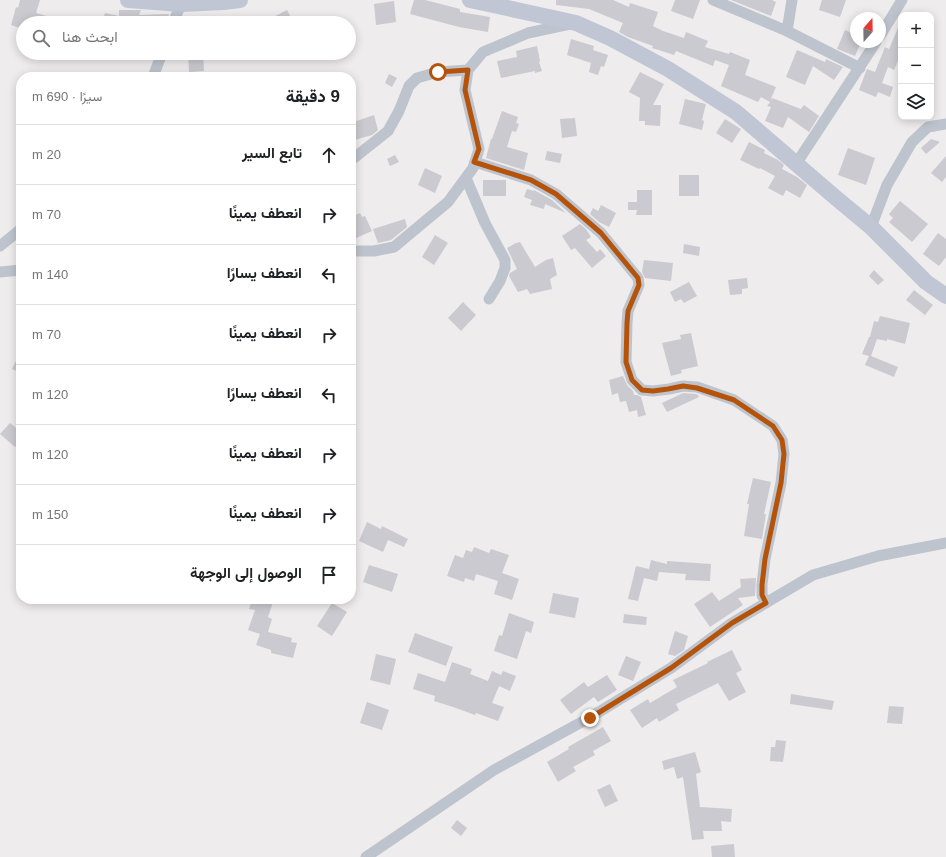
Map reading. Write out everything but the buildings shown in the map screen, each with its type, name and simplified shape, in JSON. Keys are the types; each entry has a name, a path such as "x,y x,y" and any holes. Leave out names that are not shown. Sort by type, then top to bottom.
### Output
{"main road":[{"path":"128,0 180,4 240,0"},
{"path":"470,0 576,23 610,38 668,69 736,112 871,227 926,282 946,296"}],"street":[{"path":"713,0 787,32 860,68"},
{"path":"787,32 792,0"},
{"path":"886,26 902,0"},
{"path":"176,16 180,4"},
{"path":"356,251 394,247 448,202 473,168 479,149 465,90 468,70 483,52 528,33 576,23"},
{"path":"796,164 872,48"},
{"path":"156,72 160,60"},
{"path":"356,156 388,131 399,111 409,86 417,78 438,72 468,70"},
{"path":"871,227 887,185 912,142 928,127 946,124"},
{"path":"474,162 531,180 556,194 601,233 638,278 639,285 628,311 626,362 632,380 642,390 653,391 683,386 697,388 734,400 773,426 782,440 784,454 781,483 765,559 762,595 766,603"},
{"path":"466,178 485,223 505,260 505,268 500,281 489,299"},
{"path":"0,246 16,233"},
{"path":"0,272 16,270"},
{"path":"366,857 494,770 590,718 665,671 732,623 813,575 878,556 946,543"}],"route":[{"path":"438,72 468,70 465,90 479,149 474,162 531,180 556,194 601,233 638,278 639,285 628,311 627,323 626,362 632,380 642,390 653,391 683,386 697,388 734,400 773,426 782,440 784,454 781,483 765,559 762,585 762,595 766,603 732,623 671,668 590,718"}]}
